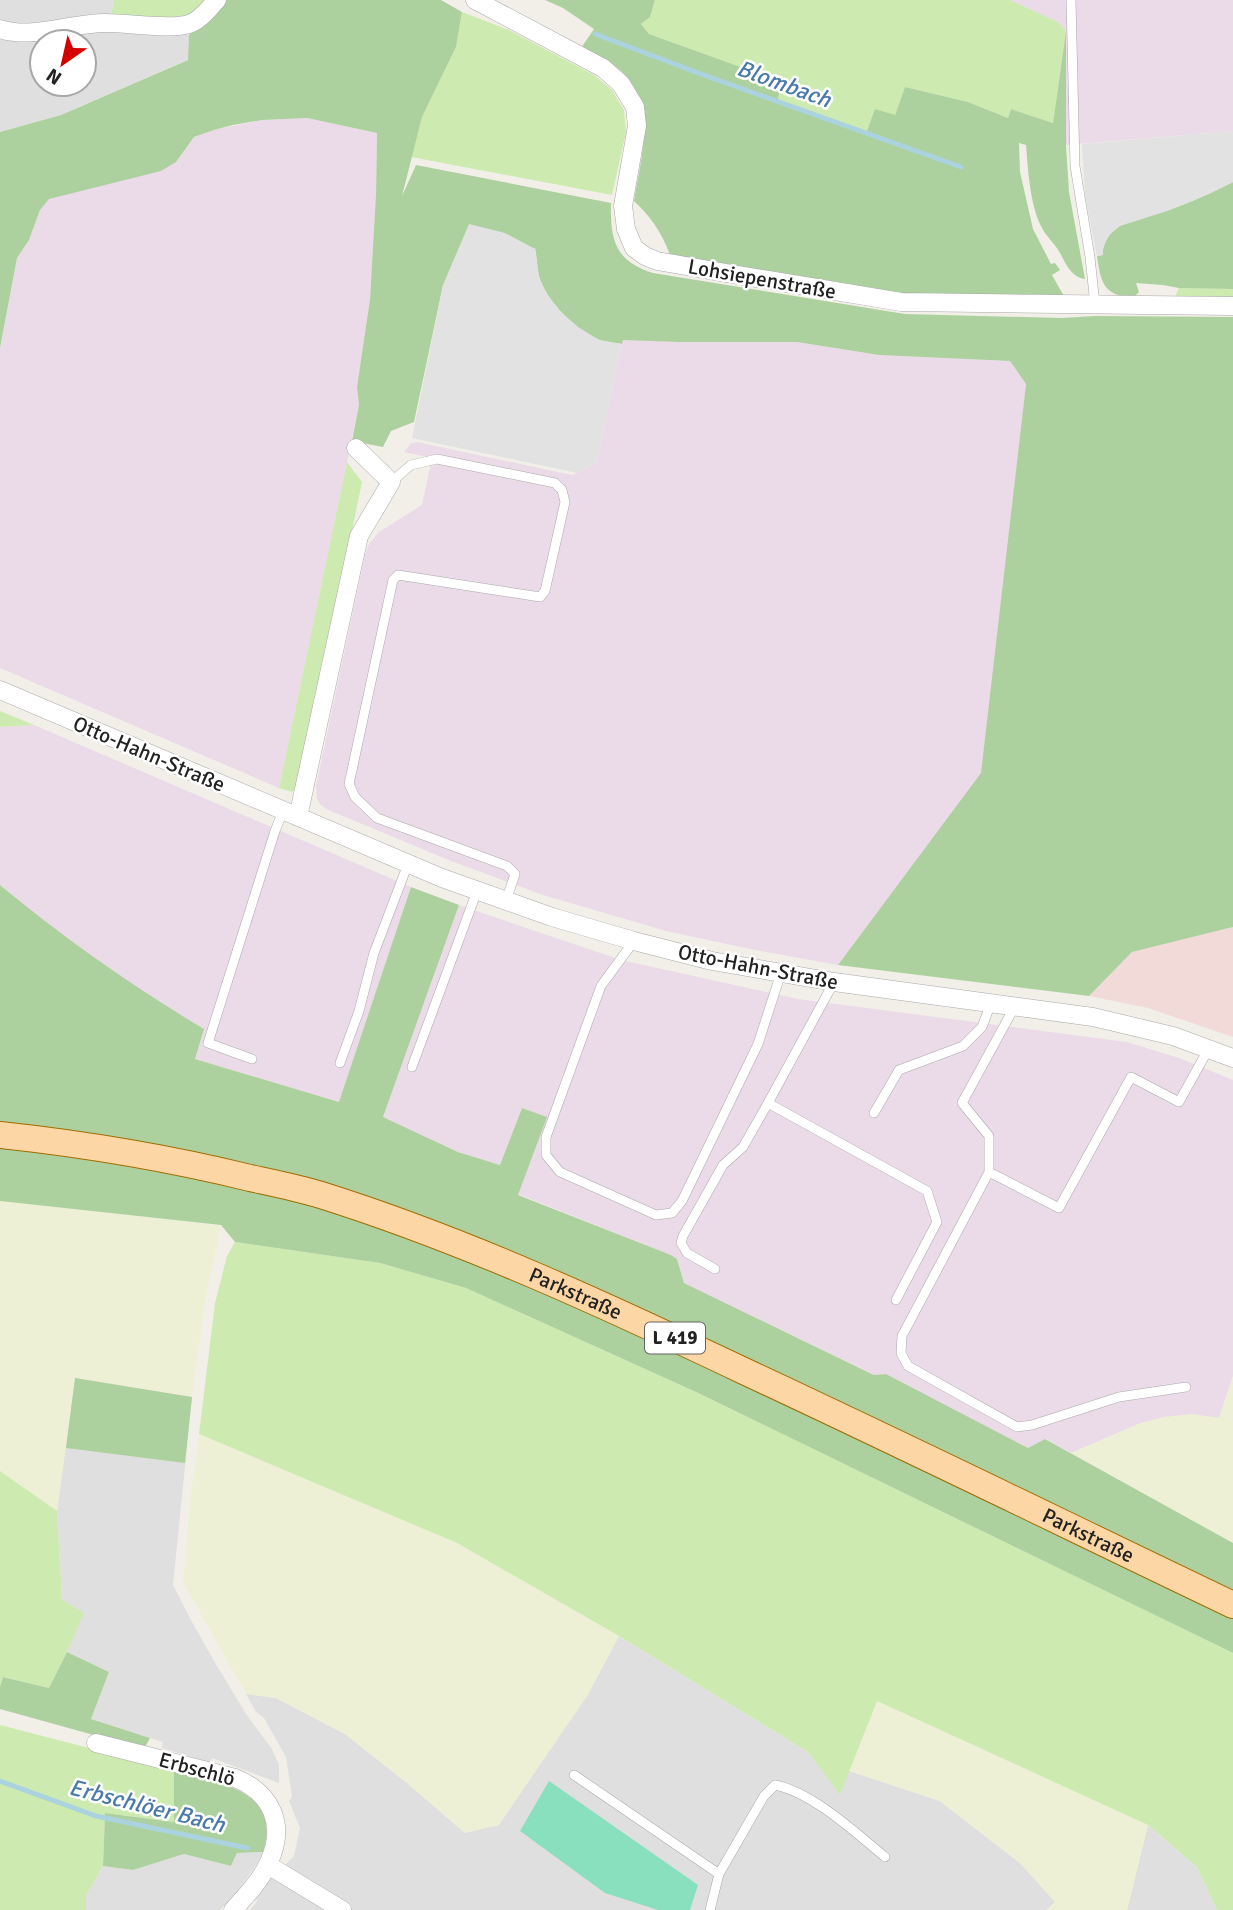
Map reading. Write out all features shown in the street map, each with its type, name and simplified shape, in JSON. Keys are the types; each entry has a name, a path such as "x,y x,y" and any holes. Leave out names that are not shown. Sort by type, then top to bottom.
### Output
{"main road":[{"name":"Parkstraße","path":"0,1135 57,1141 223,1171 317,1194 416,1227 673,1338 930,1458 1233,1605"}],"street":[{"path":"0,29 43,31 104,22 176,26 196,21 217,0"},
{"name":"Lohsiepenstraße","path":"475,0 603,68 621,84 635,107 637,126 623,206 626,229 634,248 657,261 901,302 1233,306"},
{"path":"291,814 359,536 391,482 356,448"},
{"name":"Otto-Hahn-Straße","path":"0,690 408,864 505,901 634,941 712,961 781,974 1093,1017 1173,1036 1233,1058"},
{"name":"Erbschlö","path":"96,1743 235,1778 260,1793 274,1815 276,1837 268,1865 233,1910"},
{"path":"268,1865 342,1910"}],"lane":[{"path":"1071,0 1074,148 1095,305"},
{"path":"391,482 411,465 437,459 555,483 562,490 565,502 545,591 540,597 398,575 393,580 349,784 355,797 377,818 507,866 515,874 505,901"},
{"path":"252,1059 208,1043 275,831 291,814"},
{"path":"340,1063 359,1011 374,953 408,864"},
{"path":"412,1066 477,891"},
{"path":"634,941 601,986 546,1137 547,1155 560,1172 656,1215 673,1213 682,1201 758,1044 781,974"},
{"path":"715,1269 687,1253 681,1243 723,1165 743,1147 834,982"},
{"path":"874,1113 899,1070 963,1046 982,1027 991,1003"},
{"path":"1015,1006 962,1103 989,1136 989,1172 902,1336 901,1353 908,1366 1017,1427 1032,1425 1119,1397 1186,1387"},
{"path":"989,1172 1059,1208 1131,1077 1179,1102 1209,1048"},
{"path":"768,1103 927,1191 937,1222 896,1300"},
{"path":"574,1775 719,1874"},
{"path":"710,1910 719,1874 764,1796 775,1785 789,1788 821,1807 885,1857"}],"shaded area":[{"path":"0,0 114,0 110,20 54,25 6,24 0,19"},
{"path":"1010,0 1233,0 1233,131 1066,145 1066,31 1058,22"},
{"path":"98,30 182,31 189,35 189,59 61,115 0,132 0,35 28,34 28,98 98,98"},
{"path":"307,118 377,133 376,194 370,299 357,387 359,405 279,788 0,668 0,348 17,258 29,240 40,210 49,199 176,162 194,137 214,130 262,120"},
{"path":"1233,131 1233,182 1167,211 1120,226 1108,236 1103,255 1097,256 1085,195 1082,144"},
{"path":"469,224 505,233 535,249 539,277 546,293 561,312 599,340 622,344 597,462 577,473 412,438 443,285"},
{"path":"623,339 797,342 879,355 1010,361 1026,384 982,773 838,965 666,931 543,895 451,861 326,809 317,799 316,786 365,555 369,544 379,532 422,505 432,458 404,452 411,443 417,442 572,475 577,473 597,462"},
{"path":"34,725 411,887 340,1102 195,1059 204,1029 99,962 0,885 0,727"},
{"path":"459,905 621,960 798,999 1127,1042 1182,1059 1233,1080 1233,1376 1219,1418 1192,1415 1141,1423 1071,1453 1046,1439 1028,1448 886,1374 875,1375 684,1283 677,1259 671,1255 518,1194 546,1117 522,1108 500,1165 458,1152 383,1117"},
{"path":"1233,927 1233,1037 1148,1008 1089,996 1132,952"},
{"path":"75,1378 192,1397 173,1585 217,1666 248,1717 272,1749 279,1765 279,1783 212,1758 210,1763 162,1748 163,1742 91,1719 109,1672 67,1652 83,1613 62,1601 57,1511"},
{"path":"619,1636 808,1752 840,1794 849,1771 940,1801 1020,1863 1056,1902 1046,1910 250,1910 258,1900 251,1898 294,1856 300,1828 289,1801 292,1797 286,1757 264,1718 256,1712 246,1694 276,1698 345,1734 465,1833 587,1696"},
{"path":"1148,1825 1197,1867 1217,1910 1127,1910"},
{"path":"263,1852 236,1894 220,1910 86,1910 86,1896 103,1866 133,1870 184,1854 231,1866 237,1853"}],"green space":[{"path":"114,0 210,0 187,22 110,20"},
{"path":"224,0 441,0 462,12 456,47 422,117 402,196 416,165 611,203 612,228 617,247 630,262 653,273 905,314 1062,318 1233,317 1233,927 1132,952 1089,996 838,965 981,773 1026,384 1010,361 879,355 797,342 623,340 622,344 600,340 581,330 555,305 539,276 535,248 443,285 414,422 391,431 383,447 352,441 359,405 357,387 370,299 377,133 307,118 262,120 214,130 194,137 176,162 161,171 49,199 40,210 29,240 17,258 0,348 0,132 61,115 188,60 189,35"},
{"path":"545,0 655,0 650,17 641,24 649,34 782,82 777,103 866,134 875,109 895,115 905,87 968,102 1008,118 1011,109 1053,123 1066,31 1066,145 1069,192 1085,279 1076,276 1070,269 1041,226 1032,197 1026,145 1019,143 1020,172 1033,229 1051,264 1055,263 1060,270 1052,275 1065,298 896,295 670,255 655,226 634,201 644,132 639,99 632,84 620,70 581,48 594,29 563,8"},
{"path":"655,0 1010,0 1058,22 1066,31 1053,123 1011,109 1008,118 968,102 905,87 895,115 866,134 777,102 781,82 649,34 641,24 650,17"},
{"path":"462,12 509,30 594,75 612,90 624,110 626,132 612,195 411,157 422,117 456,47"},
{"path":"1233,182 1233,289 1179,288 1136,283 1139,292 1133,298 1109,291 1102,280 1097,256 1102,255 1106,241 1114,230 1132,220 1183,205"},
{"path":"1179,288 1233,289 1233,299 1177,298"},
{"path":"347,462 362,482 299,786 292,792 279,788"},
{"path":"0,711 34,725 0,727"},
{"path":"0,885 99,961 204,1029 195,1059 339,1102 411,887 459,905 383,1117 458,1152 500,1165 522,1108 547,1117 518,1195 671,1255 677,1259 684,1283 874,1375 886,1374 1028,1448 1045,1439 1233,1543 1233,1653 696,1392 466,1288 380,1263 235,1242 221,1225 0,1201"},
{"path":"0,1201 221,1225 205,1302 192,1397 75,1378 57,1511 0,1471"},
{"path":"235,1242 380,1263 466,1288 696,1392 1233,1653 1233,1910 1217,1910 1197,1867 1148,1825 877,1701 840,1795 808,1752 619,1636 457,1543 199,1434 215,1303 227,1256"},
{"path":"1233,1376 1233,1543 1071,1453 1141,1423 1164,1417 1192,1414 1219,1418"},
{"path":"75,1378 192,1397 185,1463 66,1448"},
{"path":"199,1434 457,1543 619,1636 587,1696 499,1825 465,1833 345,1734 276,1698 246,1694 183,1582"},
{"path":"0,1471 57,1511 62,1600 84,1613 49,1688 4,1677 0,1687"},
{"path":"67,1652 109,1672 91,1719 150,1738 144,1749 0,1709 3,1677 49,1688"},
{"path":"877,1701 1148,1825 1127,1910 1046,1910 1055,1902 1020,1863 940,1801 849,1771"},
{"path":"0,1725 174,1770 174,1822 105,1813 103,1866 86,1896 86,1910 0,1910"},
{"path":"174,1770 227,1785 255,1802 264,1815 267,1831 263,1852 237,1853 231,1866 184,1854 133,1870 103,1866 105,1813 174,1822"},
{"path":"549,1781 698,1885 690,1910 658,1910 605,1893 520,1831"}],"waterway":[{"name":"Blombach","path":"595,34 961,167"},
{"name":"Erbschlöer Bach","path":"0,1781 96,1816 247,1848"}]}
